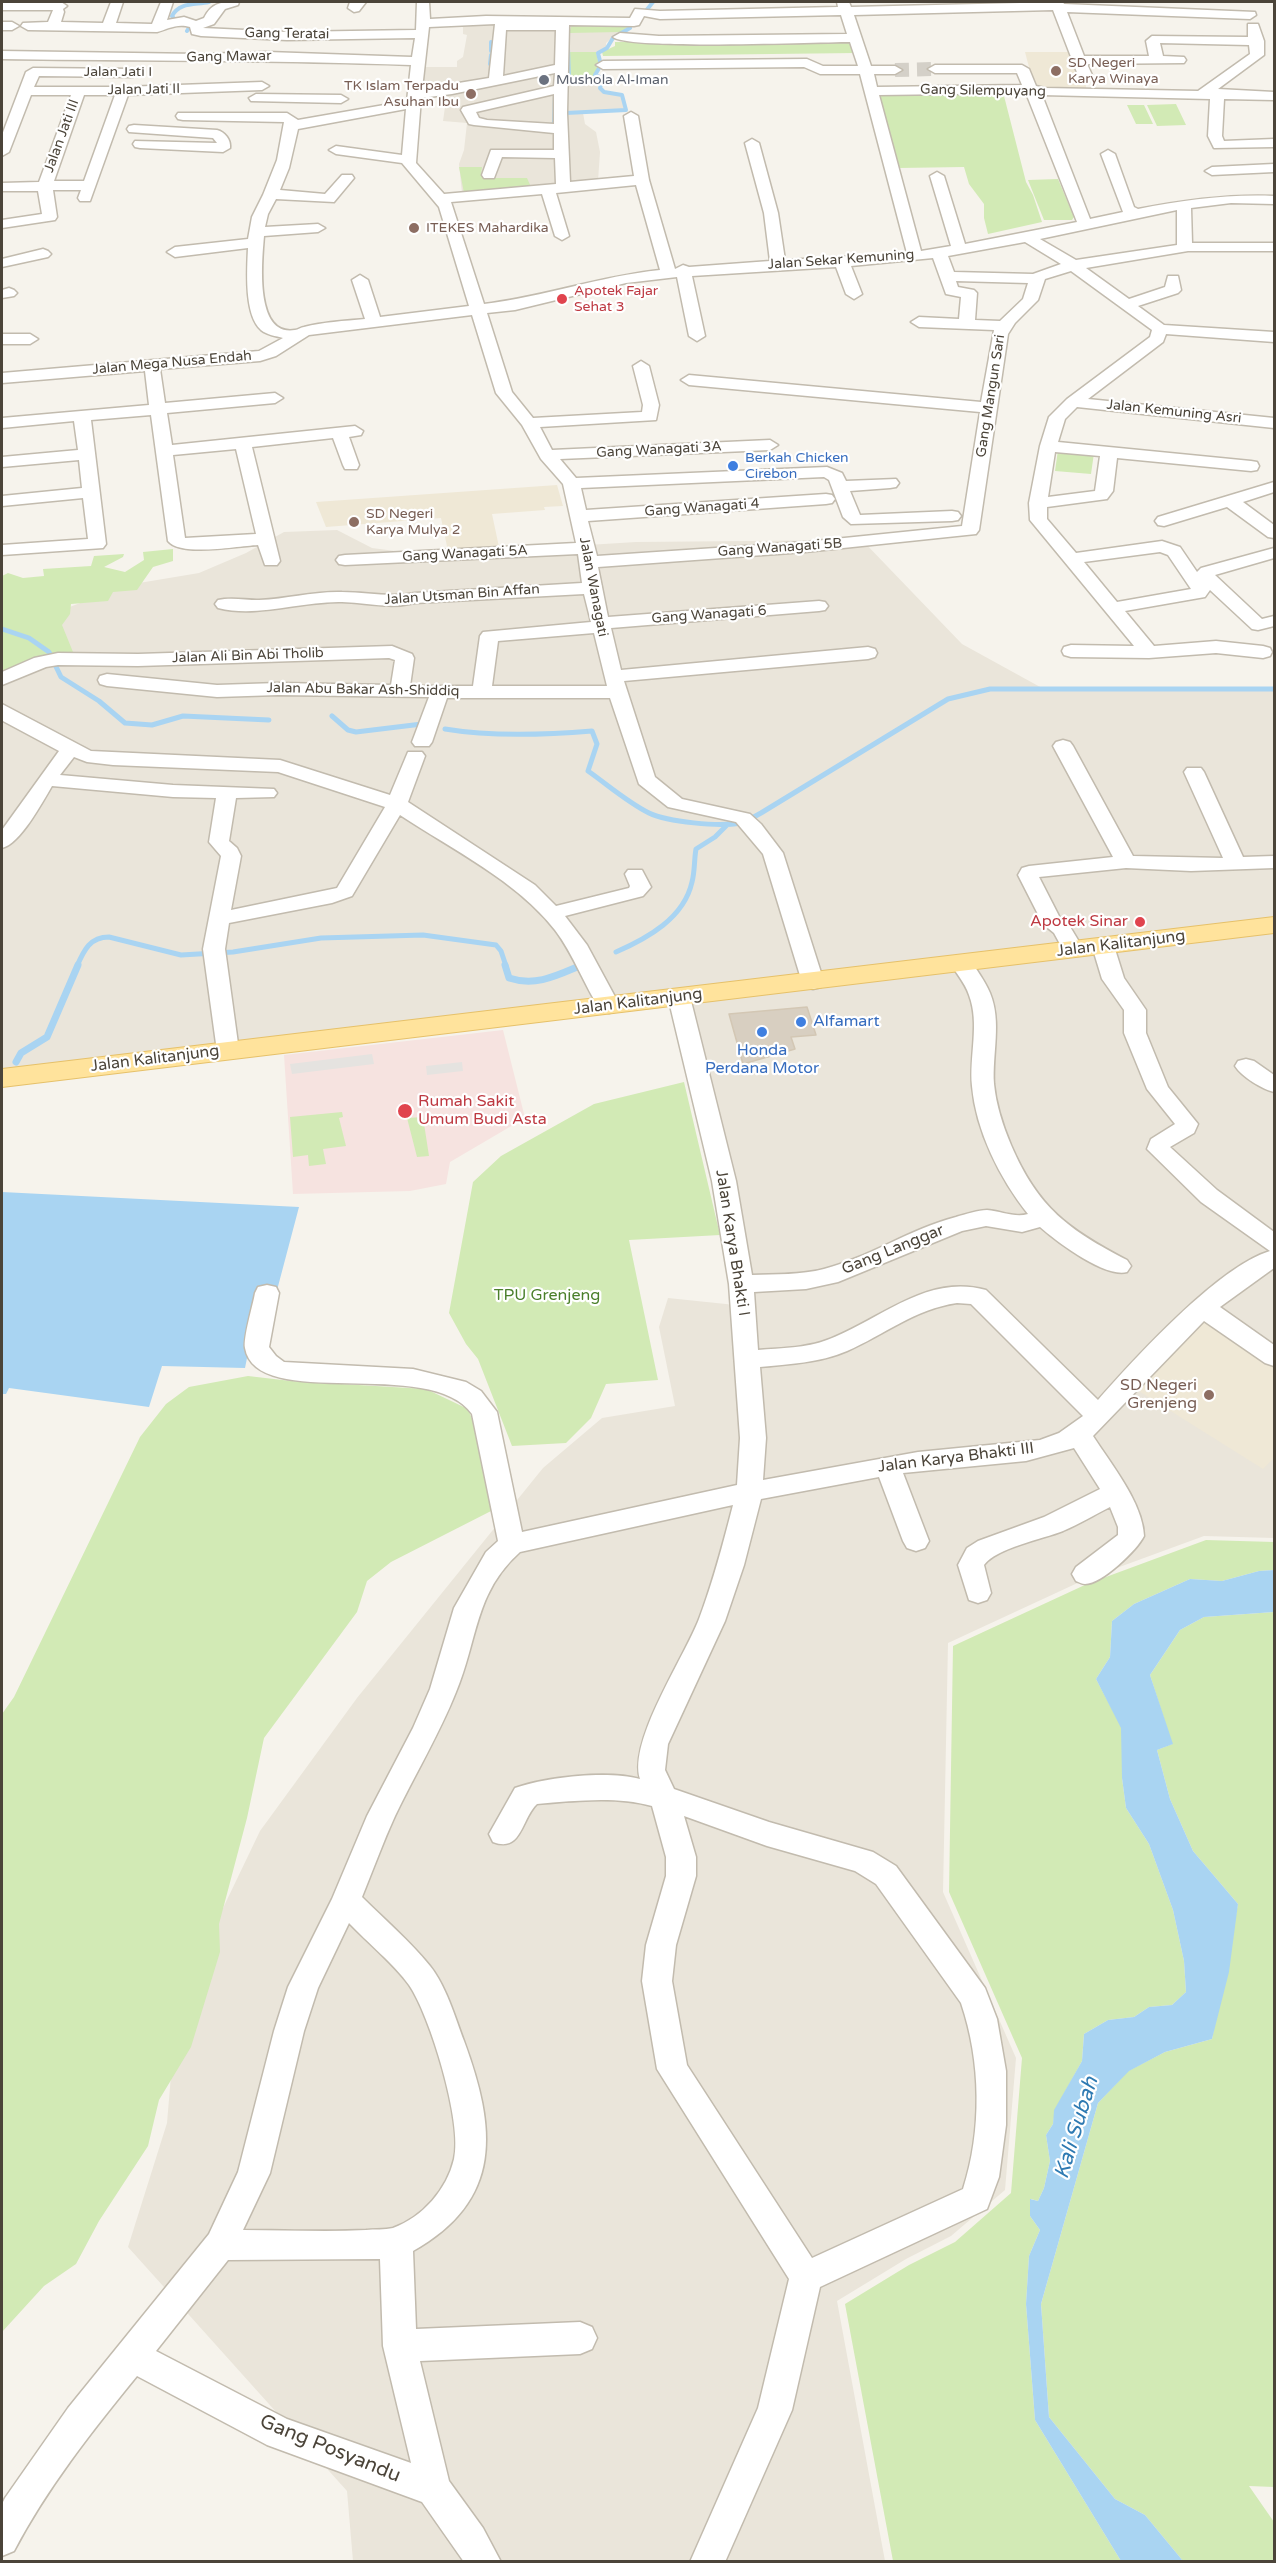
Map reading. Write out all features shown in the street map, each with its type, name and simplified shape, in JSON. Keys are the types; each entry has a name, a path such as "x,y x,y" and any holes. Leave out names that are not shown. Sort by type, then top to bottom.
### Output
{"main road":[{"name":"Jalan Kalitanjung","path":"2,1078 1275,925"}],"street":[{"path":"108,27 117,2"},
{"path":"158,27 167,2"},
{"path":"191,22 221,5 232,2"},
{"path":"423,2 408,160 417,176 441,200 642,180"},
{"path":"1246,2 1257,41 1257,55 1210,93 1215,135 1219,145 1275,142"},
{"path":"2,6 62,4 53,26"},
{"path":"915,256 872,91 845,6 1058,5 1250,15"},
{"path":"1058,5 1090,92"},
{"name":"Gang Teratai","path":"191,22 197,31 201,32 260,35 350,35 420,23 486,20 634,22 640,12 713,18 845,6"},
{"path":"28,26 158,27 191,22 233,20"},
{"path":"350,35 353,20 363,20"},
{"path":"260,35 269,24 266,21"},
{"path":"496,81 498,27 503,25 563,26 561,68 563,183"},
{"path":"620,37 659,40 856,38"},
{"path":"1157,60 1153,41 1157,39 1257,41"},
{"path":"3,146 7,124 40,54"},
{"name":"Gang Mawar","path":"2,55 199,58 268,56 418,61"},
{"path":"1080,60 1179,60"},
{"path":"603,65 807,63 820,70 895,70"},
{"path":"167,116 213,116 290,122 342,115 561,68"},
{"path":"934,69 1022,69 1034,93 1085,225"},
{"name":"Jalan Jati I","path":"33,72 144,73"},
{"path":"106,91 112,73"},
{"path":"561,129 487,124 474,121 468,110 562,88"},
{"name":"Gang Silempuyang","path":"872,91 1030,89 1045,92 1210,93 1275,96"},
{"name":"Jalan Jati II","path":"21,94 79,91 259,92 296,98 341,99"},
{"name":"Jalan Jati III","path":"2,224 50,217 45,186 79,91"},
{"path":"2,187 45,186 87,192 123,92"},
{"path":"296,98 284,165 272,194 262,210 256,238 255,279 260,314 264,324 274,331 296,335"},
{"path":"195,147 200,136 206,132 213,116"},
{"path":"631,116 642,180 676,271 697,336"},
{"path":"133,122 151,130 217,134 224,142 223,148 140,144"},
{"path":"752,143 771,213 778,264"},
{"path":"336,150 408,160"},
{"path":"489,176 495,153 563,154"},
{"path":"1108,154 1128,209 1136,214"},
{"path":"1212,171 1275,168"},
{"path":"937,176 959,249"},
{"path":"272,194 329,199 347,178"},
{"path":"547,188 562,236"},
{"name":"Jalan Wanagati","path":"441,200 446,206 504,393 529,423 547,455 571,483 588,555 600,625 646,780 675,803 748,823 773,853 813,982"},
{"name":"Jalan Sekar Kemuning","path":"479,310 515,305 626,279 676,271 778,264 843,263 915,256 1027,237 1184,204 1231,200 1275,200"},
{"path":"1184,204 1184,247"},
{"path":"175,252 318,228"},
{"path":"1027,237 1073,265 1160,329 1275,337"},
{"path":"948,276 1037,279 1073,265 1179,250 1184,247 1275,248"},
{"path":"939,253 951,291 969,293 967,324"},
{"path":"2,263 43,254"},
{"path":"843,263 854,294"},
{"name":"Gang Mangun Sari","path":"970,530 1000,334 1004,326 1029,305 1037,279"},
{"path":"1127,304 1173,290 1173,279"},
{"path":"360,280 373,321"},
{"name":"Jalan Mega Nusa Endah","path":"2,378 260,356 270,353 296,335 316,328 479,310"},
{"path":"919,322 1004,326"},
{"path":"1149,652 1039,520 1038,503 1048,446 1057,417 1073,402 1157,339 1160,329"},
{"path":"2,339 30,339"},
{"path":"152,366 177,542 186,545 266,539"},
{"path":"529,423 650,417 651,405 641,366"},
{"path":"689,380 989,408"},
{"path":"2,423 275,398"},
{"name":"Jalan Kemuning Asri","path":"1073,402 1275,423"},
{"path":"2,550 97,548 82,415"},
{"path":"165,452 347,432 351,465"},
{"path":"243,444 271,561"},
{"name":"Gang Wanagati 3A","path":"547,455 770,445"},
{"path":"1048,446 1251,466"},
{"path":"1038,503 1101,495 1104,491 1109,451"},
{"path":"2,462 87,454"},
{"path":"571,483 827,472 836,477 852,517 856,520 952,516"},
{"path":"840,486 890,483"},
{"path":"1164,521 1275,487"},
{"path":"2,501 91,492"},
{"name":"Gang Wanagati 4","path":"579,516 826,499"},
{"path":"1231,502 1275,534"},
{"name":"Gang Wanagati 5B","path":"588,555 806,547 970,530"},
{"path":"1071,559 1162,546 1174,551 1202,592 1113,608"},
{"path":"1275,553 1207,572 1204,575 1258,625 1275,621"},
{"name":"Gang Wanagati 5A","path":"345,560 588,555"},
{"name":"Jalan Utsman Bin Affan","path":"224,604 261,605 312,598 342,597 395,602 415,598 592,588"},
{"name":"Gang Wanagati 6","path":"482,692 489,636 819,606"},
{"path":"1071,651 1149,652 1216,647 1263,652 1275,670"},
{"name":"Jalan Ali Bin Abi Tholib","path":"2,679 50,660 138,660 392,652 405,658 400,690"},
{"name":"Jalan Abu Bakar Ash-Shiddiq","path":"107,680 217,691 278,689 482,692 616,684 868,653"},
{"path":"219,919 343,894 397,804 440,692"},
{"path":"2,710 10,717 87,756 280,766 397,804 528,889 576,945 609,1006"},
{"path":"1064,746 1126,862"},
{"path":"2,842 26,813 46,780 70,749"},
{"path":"1194,772 1236,863"},
{"path":"46,780 62,783 227,793 267,793"},
{"path":"227,793 219,842 230,852 231,856 215,953 228,1051"},
{"path":"1073,950 1062,929 1053,924 1029,872 1126,862 1191,865 1275,862"},
{"path":"550,914 636,892 641,887 635,874"},
{"path":"1103,946 1113,979 1135,1010 1134,1026 1158,1089 1187,1124 1186,1128 1159,1144 1158,1149 1209,1196 1275,1245"},
{"path":"961,963 981,998 984,1037 983,1086 992,1123 1012,1174 1044,1218 1097,1255 1119,1266"},
{"name":"Jalan Karya Bhakti I","path":"679,997 724,1181 741,1284 753,1437 749,1494 731,1565 712,1621 654,1744 651,1770 656,1786 664,1797 681,1857 681,1876 661,1945 657,1982 672,2069 806,2277"},
{"path":"1246,1066 1275,1085"},
{"name":"Gang Langgar","path":"741,1284 806,1281 830,1276 893,1252 934,1232 986,1218 1022,1224 1044,1218"},
{"name":"Jalan Karya Bhakti III","path":"512,1544 802,1481 888,1466 1044,1448 1078,1434 1203,1308 1228,1286 1275,1258"},
{"path":"2,2539 17,2510 74,2429 220,2245 254,2173 289,2031 303,1987 346,1900 381,1816 426,1730 444,1689 467,1608 495,1559 512,1544 484,1412 473,1397 455,1387 430,1379 293,1372 278,1370 268,1365 257,1347 267,1293"},
{"path":"748,1360 836,1346 935,1296 970,1294 977,1296 1098,1415"},
{"path":"1203,1308 1275,1357"},
{"path":"1078,1434 1116,1493 1131,1528 1131,1536 1126,1545 1085,1574"},
{"path":"888,1466 916,1541"},
{"path":"978,1593 971,1565 976,1555 987,1548 1053,1524 1116,1493"},
{"path":"503,1834 525,1796 537,1792 589,1788 634,1789 664,1797 767,1834 864,1861 886,1875 974,1997 982,2016 991,2081 990,2144 985,2177 976,2199 806,2277 775,2410 707,2562"},
{"path":"220,2245 350,2246 396,2243 425,2227 438,2216 461,2186 471,2157 471,2132 457,2064 438,2012 420,1976 346,1900"},
{"path":"396,2243 400,2346 434,2489 471,2540 483,2562"},
{"path":"400,2346 580,2337"},
{"name":"Gang Posyandu","path":"131,2355 279,2433 434,2489"}],"shaded area":[{"path":"463,22 636,23 613,37 606,43 606,47 597,52 600,65 595,75 601,78 598,88 603,92 621,95 625,110 583,113 585,124 596,132 600,152 598,181 462,193 459,164 464,150 467,123 443,121 445,107 460,107 447,96 421,100 425,67 457,67 457,61 463,57 467,35 463,34"},
{"name":"SD Negeri Karya Winaya","path":"1025,52 1076,52 1087,90 1035,90"},
{"name":"SD Negeri Karya Mulya 2","path":"557,485 563,506 544,507 545,510 492,514 499,547 448,551 441,518 326,527 316,502"},
{"path":"337,530 372,548 426,555 636,542 862,540 962,644 1042,688 1274,691 1274,1538 1204,1536 1084,1580 948,1643 943,1892 1016,2058 1005,2190 951,2236 906,2259 837,2301 885,2561 353,2561 347,2491 128,2247 167,2123 177,2004 260,1831 357,1698 543,1468 602,1418 675,1406 659,1327 668,1298 745,1306 679,988 2,1070 2,633 127,585 199,573 246,553 284,532"},
{"name":"Rumah Sakit Umum Budi Asta","path":"503,1030 525,1118 450,1162 446,1184 410,1191 293,1194 284,1055"},
{"path":"372,1054 374,1064 292,1074 290,1064"},
{"path":"462,1062 463,1071 427,1075 426,1066"},
{"name":"SD Negeri Grenjeng","path":"1205,1318 1274,1360 1274,1458 1263,1469 1134,1388"}],"green space":[{"path":"573,22 635,23 620,32 569,33"},
{"path":"852,39 856,53 603,56 602,52 615,46 615,42"},
{"path":"570,52 596,52 599,65 594,76 600,78 570,78"},
{"path":"876,92 1003,92 1026,182 1042,222 988,234 984,218 984,204 969,184 964,167 899,168"},
{"path":"1176,104 1186,125 1157,126 1147,105"},
{"path":"1127,105 1144,105 1153,124 1136,124"},
{"path":"459,167 482,167 481,175 486,178 527,178 531,187 464,193"},
{"path":"1058,179 1074,217 1072,220 1044,220 1028,180"},
{"path":"1058,450 1094,453 1091,474 1055,471"},
{"path":"173,549 173,561 153,567 137,590 113,592 108,601 71,604 70,614 62,625 73,652 47,657 2,676 2,576 8,573 23,578 44,576 43,569 91,566 94,556 124,554 123,557 104,567 125,572 144,560 143,552"},
{"name":"TPU Grenjeng","path":"684,1082 720,1235 629,1240 658,1380 606,1384 591,1418 566,1443 512,1446 478,1359 466,1344 449,1313 473,1182 501,1156 594,1104"},
{"path":"342,1112 343,1117 339,1118 346,1146 323,1149 326,1164 309,1166 308,1155 293,1157 290,1117"},
{"path":"423,1117 429,1156 417,1157 407,1118"},
{"path":"248,1376 291,1381 426,1389 468,1409 476,1429 495,1509 391,1562 367,1581 357,1612 264,1738 247,1818 219,1924 220,1952 191,2047 159,2100 148,2146 99,2221 76,2264 44,2286 2,2332 2,1714 14,1697 140,1437 166,1404 189,1387"},
{"path":"1206,1540 1274,1542 1274,1570 1259,1571 1222,1581 1190,1579 1134,1604 1112,1621 1110,1657 1096,1679 1122,1728 1122,1778 1126,1808 1149,1844 1173,1910 1184,1961 1186,1992 1172,2005 1149,2007 1134,2017 1108,2020 1084,2034 1082,2061 1055,2110 1053,2124 1046,2135 1050,2161 1044,2188 1038,2201 1031,2199 1030,2216 1040,2230 1029,2256 1026,2304 1035,2420 1121,2561 893,2561 845,2304 909,2265 955,2242 1011,2193 1022,2058 949,1892 953,1646 1087,1584"},
{"path":"1274,1612 1274,2487 1249,2486 1274,2522 1274,2561 1183,2561 1145,2515 1115,2499 1049,2417 1041,2304 1098,2103 1128,2071 1165,2052 1212,2039 1238,1904 1193,1851 1170,1799 1157,1750 1172,1744 1150,1675 1180,1630 1204,1617"}],"water":[{"path":"2,1192 299,1207 276,1294 260,1293 245,1368 162,1366 149,1407 9,1388 6,1394 2,1394"},
{"name":"Kali Subah","path":"1274,1570 1274,1612 1204,1617 1180,1630 1150,1675 1173,1744 1157,1750 1170,1799 1193,1851 1238,1904 1229,1972 1212,2039 1165,2052 1129,2071 1098,2103 1041,2304 1049,2417 1115,2499 1145,2515 1183,2561 1121,2561 1035,2420 1026,2304 1029,2256 1040,2230 1030,2216 1030,2199 1038,2201 1044,2188 1050,2161 1046,2135 1053,2124 1054,2110 1082,2061 1084,2034 1108,2020 1134,2017 1149,2007 1172,2005 1186,1992 1184,1961 1173,1910 1149,1844 1126,1808 1122,1778 1121,1728 1096,1679 1110,1657 1112,1621 1134,1604 1190,1579 1222,1581 1259,1571"}],"building":[{"name":"Honda Perdana Motor","path":"807,1007 816,1035 791,1037 795,1049 743,1064 729,1014"}],"waterway":[{"path":"187,31 190,26 175,20 172,16 175,12 183,6 209,2"},
{"path":"645,12 653,2"},
{"path":"566,107 566,113 626,110 622,95 604,92 600,88 603,78 595,75 601,65 598,53 607,48 613,38 630,28"},
{"path":"491,42 491,51"},
{"path":"568,48 569,78"},
{"path":"490,64 491,55"},
{"path":"547,126 554,124 555,95"},
{"path":"2,629 29,638 49,652 61,677 99,701 125,723 152,725 183,716 269,720"},
{"path":"728,824 743,822 761,813 948,699 990,689 1274,689"},
{"path":"332,716 348,730 356,732 422,724"},
{"path":"445,729 518,734 592,731 597,744 588,771 633,804 649,813 668,819 694,823 728,824"},
{"path":"616,952 652,933 673,916 688,895 693,878 696,849 715,837 728,824"},
{"path":"77,966 92,942 109,937 181,955 233,952 321,938 423,935 496,945 501,951 506,966"},
{"path":"16,1062 21,1053 47,1037 78,965"},
{"path":"505,965 509,978 528,981 547,979 582,965 579,966"}],"tunnel":[{"path":"895,70 935,69"}],"place":[{"name":"SD Negeri Karya Winaya","path":"1056,71"},
{"name":"Mushola Al-Iman","path":"544,80"},
{"name":"TK Islam Terpadu Asuhan Ibu","path":"471,94"},
{"name":"ITEKES Mahardika","path":"414,228"},
{"name":"Apotek Fajar Sehat 3","path":"562,299"},
{"name":"Berkah Chicken Cirebon","path":"733,466"},
{"name":"SD Negeri Karya Mulya 2","path":"354,522"},
{"name":"Apotek Sinar","path":"1140,922"},
{"name":"Alfamart","path":"801,1022"},
{"name":"Honda Perdana Motor","path":"762,1032"},
{"name":"Rumah Sakit Umum Budi Asta","path":"405,1111"},
{"name":"SD Negeri Grenjeng","path":"1209,1395"}]}
